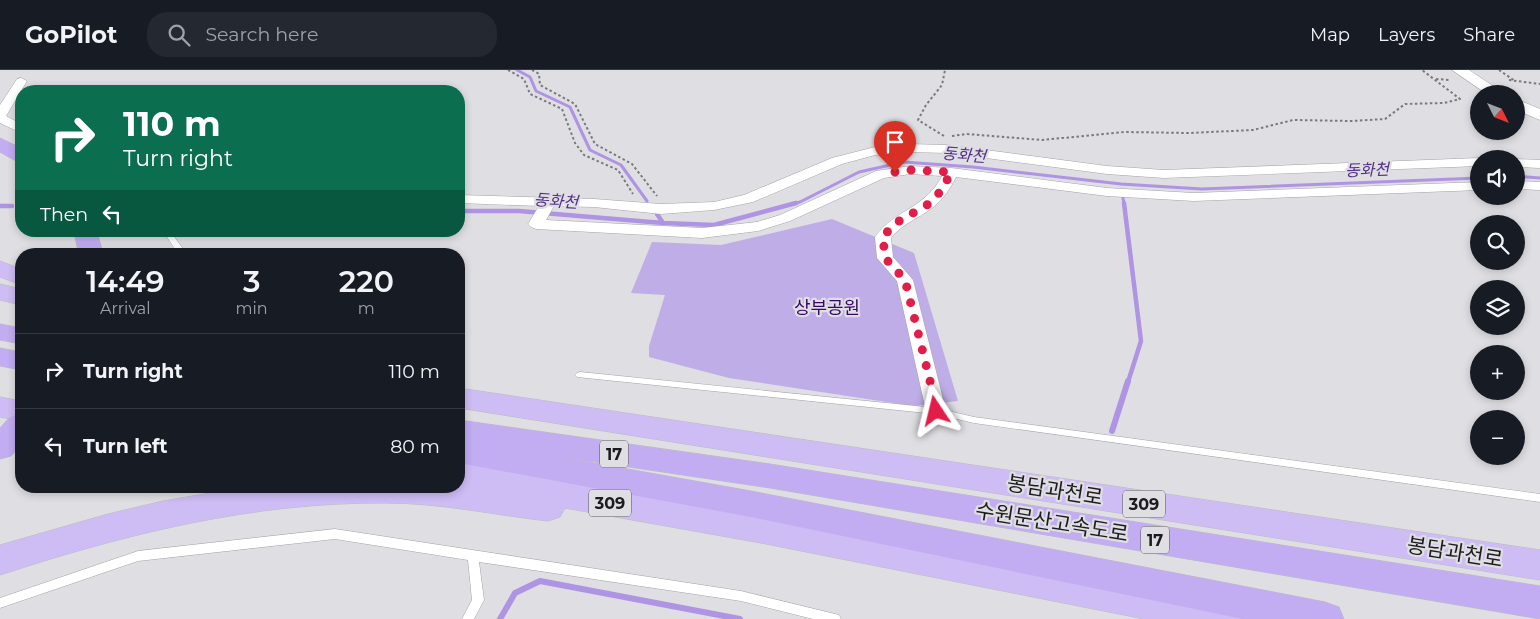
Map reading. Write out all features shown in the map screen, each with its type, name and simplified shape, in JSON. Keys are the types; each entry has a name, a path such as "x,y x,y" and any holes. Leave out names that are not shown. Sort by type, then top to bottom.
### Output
{"highway":[{"path":"0,144 15,153"},
{"path":"0,268 15,275"},
{"path":"0,292 15,296"},
{"path":"0,332 15,335"},
{"path":"0,357 15,360"},
{"name":"봉담과천로","path":"465,399 1540,566"},
{"path":"0,407 15,410"},
{"path":"0,448 15,432"},
{"name":"17","path":"465,432 761,503"},
{"name":"17","path":"465,452 761,503"},
{"name":"309","path":"465,474 589,500 761,503 1230,619"},
{"path":"0,560 108,528 185,511 291,495 319,493"},
{"path":"444,493 533,507 761,503"},
{"name":"수원문산고속도로","path":"761,503 1540,603"},
{"name":"수원문산고속도로","path":"761,503 1325,619"}],"street":[{"path":"19,85 28,70"},
{"path":"1456,75 1478,85"},
{"path":"7,84 21,81"},
{"path":"15,91 0,117 15,126"},
{"path":"1525,108 1540,115"},
{"path":"465,199 642,207 714,206 748,198 774,189 838,161 875,151 946,143 1107,170 1164,174 1470,162"},
{"path":"1525,163 1540,164"},
{"path":"548,203 536,224 702,233 748,228 785,218 881,174 910,170 951,172 1107,192 1194,198 1470,186"},
{"path":"936,411 905,280 885,258 883,237 894,224 927,205 942,190 951,172"},
{"path":"1525,185 1540,186"}],"lane":[{"path":"170,237 178,248"},
{"path":"580,375 936,411 974,420 1540,498"},
{"path":"0,603 138,556 335,534 741,596 835,619"},
{"path":"468,619 478,600 473,556"}],"path":[{"path":"508,70 524,79 530,94 562,109 575,144 584,155 618,170 642,207"},
{"path":"532,70 539,74 540,85 576,104 596,144 632,164 660,200 670,207"},
{"path":"945,70 946,80 924,107 918,120 946,143 967,134 1042,140 1125,132 1190,133 1253,130 1293,120 1372,121 1385,119 1405,104 1444,103 1460,99 1422,70"},
{"path":"1499,70 1516,81"},
{"path":"1435,79 1456,75"},
{"path":"1509,80 1540,84"}],"green space":[{"name":"상부공원","path":"832,219 914,253 958,401 913,406 729,378 649,357 649,346 665,295 631,293 652,242 721,245"}],"waterway":[{"path":"517,70 530,77 536,91 570,107 590,150 621,165 647,201"},
{"name":"동화천","path":"791,204 800,202 859,172 904,162 973,167 1121,184 1202,189 1470,178"},
{"name":"동화천","path":"1525,177 1540,178"},
{"path":"1123,198 1124,204"},
{"name":"동화천","path":"663,223 714,225 796,203"},
{"path":"1124,203 1141,341 1128,382"},
{"path":"0,206 12,206"},
{"name":"동화천","path":"465,211 519,211 663,223"},
{"path":"657,214 663,223"},
{"path":"1112,431 1128,381"},
{"path":"500,619 515,593 540,581 740,619"}],"route":[{"path":"895,172 910,170 951,172 942,190 927,205 894,224 883,237 885,258 905,280 936,411"}]}
